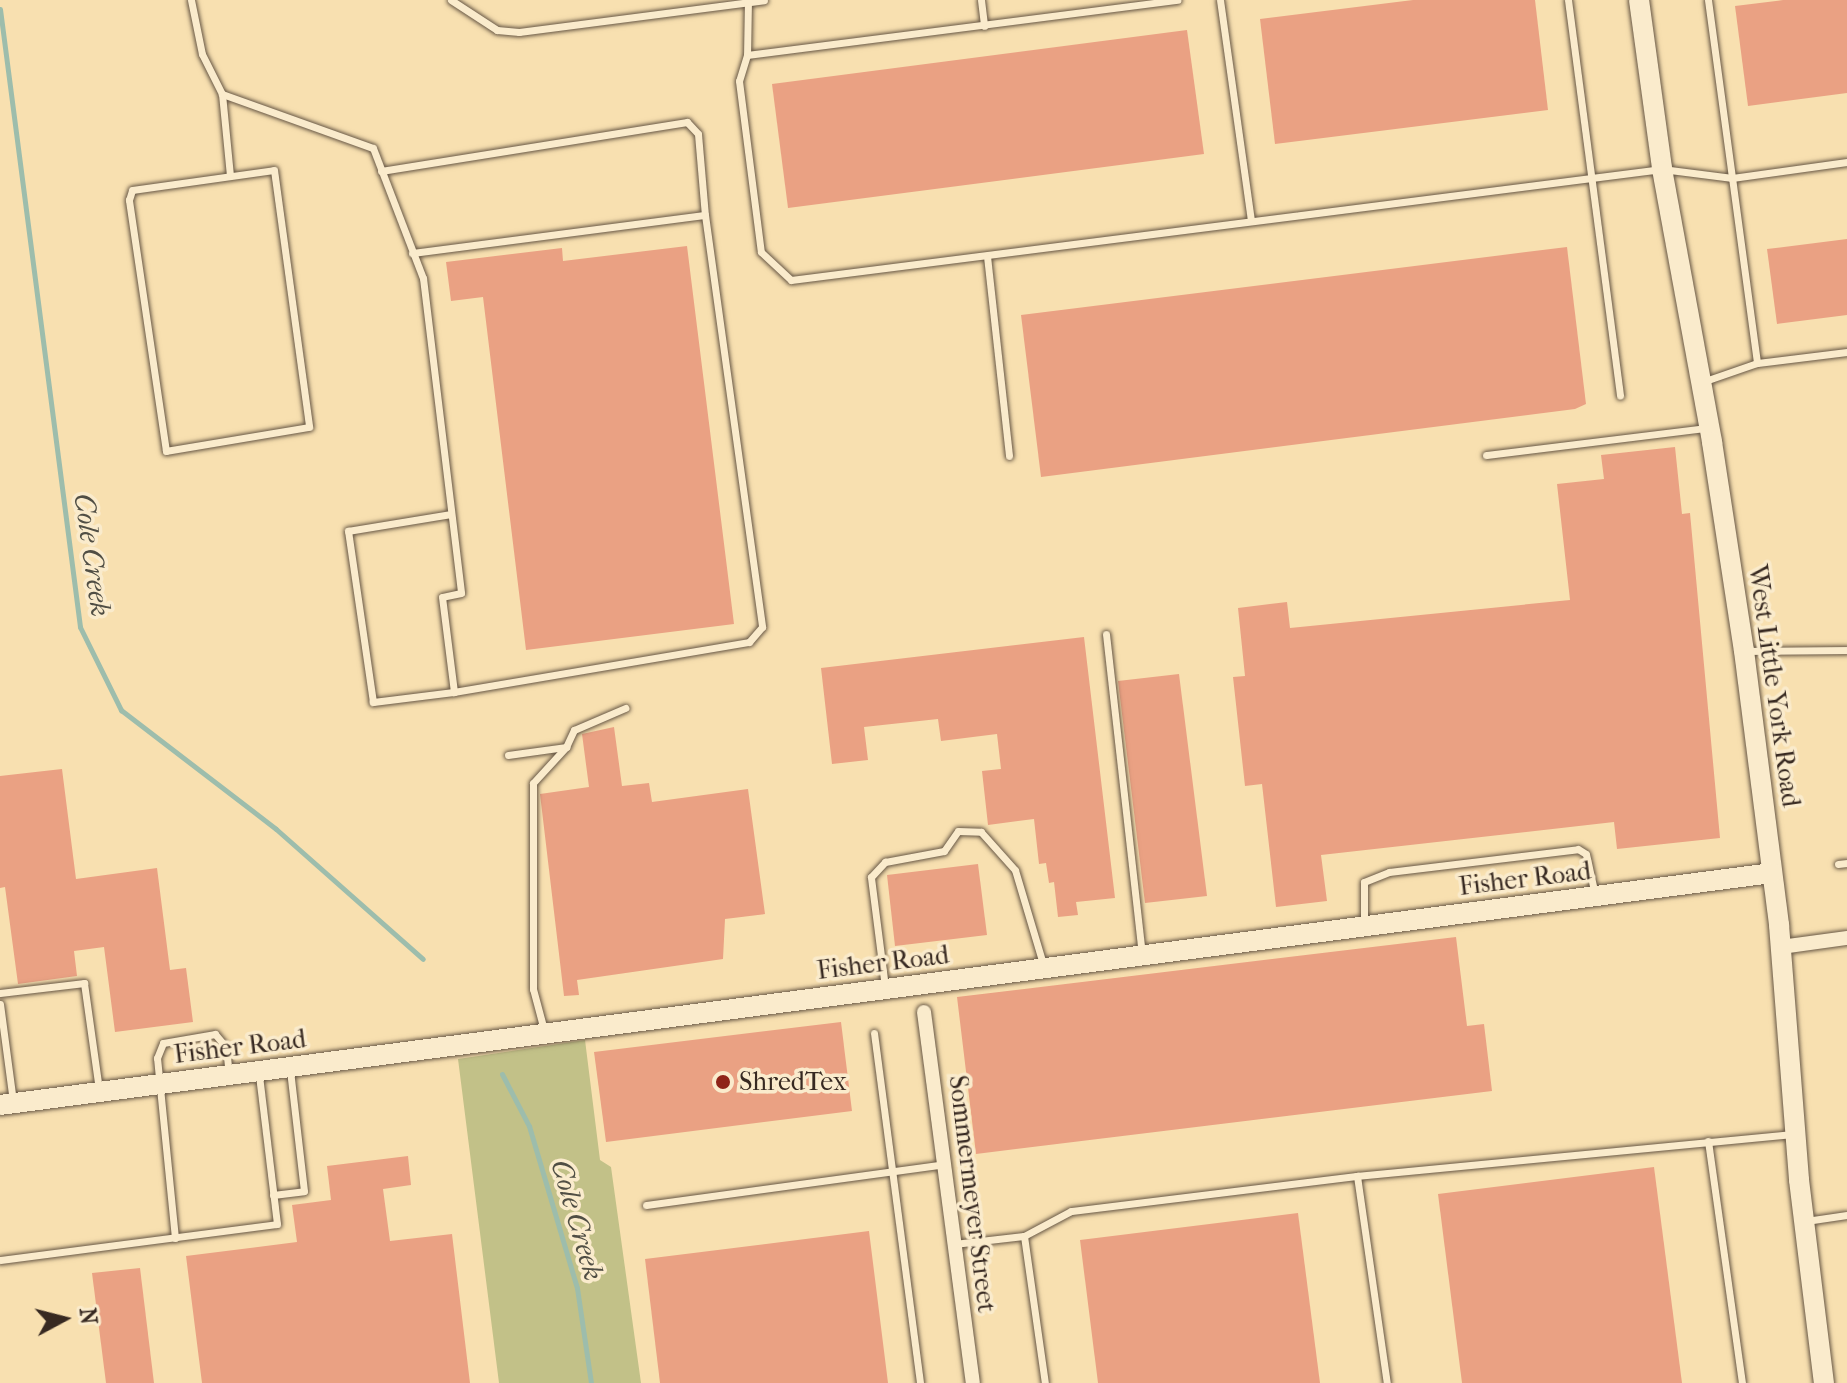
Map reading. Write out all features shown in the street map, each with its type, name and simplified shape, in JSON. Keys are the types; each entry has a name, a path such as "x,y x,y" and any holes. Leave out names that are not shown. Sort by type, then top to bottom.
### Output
{"street":[{"name":"West Little York Road","path":"1639,0 1662,169 1709,428 1744,651 1781,947 1795,1134 1824,1383"},
{"name":"Fisher Road","path":"6,1104 545,1031 1772,873"},
{"path":"1781,947 1847,938"},
{"name":"Sommermeyer Street","path":"924,1012 973,1383"}],"lane":[{"path":"191,0 202,54 222,94 230,176"},
{"path":"451,0 497,30 519,32 764,0"},
{"path":"981,0 984,26"},
{"path":"747,55 1177,0"},
{"path":"1220,0 1251,220"},
{"path":"1568,0 1594,177 1620,396"},
{"path":"1708,0 1757,363"},
{"path":"748,1 747,55 739,81 761,252 791,280 1662,169 1732,178 1847,162"},
{"path":"222,94 373,148 423,278 461,593 442,597 454,692"},
{"path":"381,171 687,122 698,134 705,215 762,627 749,642 454,692 373,702 348,531 451,514"},
{"path":"274,170 309,427 166,451 129,200 132,190 230,176 274,170"},
{"path":"412,253 705,215"},
{"path":"987,256 1009,456"},
{"path":"1701,383 1757,363 1847,352"},
{"path":"1486,455 1709,428"},
{"path":"1106,634 1142,955"},
{"path":"1744,651 1847,650"},
{"path":"545,1031 533,989 533,783 566,747 574,730 625,708"},
{"path":"508,755 566,747"},
{"path":"886,989 871,877 885,862 944,851 958,831 981,832 1015,870 1045,968"},
{"path":"1364,926 1364,882 1389,872 1578,849 1586,854 1595,896"},
{"path":"0,993 84,983 100,1092"},
{"path":"0,1004 6,1104"},
{"path":"874,1033 920,1383"},
{"path":"175,1238 157,1084 157,1058 163,1043 215,1034 226,1047 230,1075"},
{"path":"273,1195 304,1191 289,1067"},
{"path":"0,1260 277,1224 258,1072"},
{"path":"954,1244 1024,1236 1071,1211 1357,1176 1795,1134"},
{"path":"1708,1141 1742,1383"},
{"path":"646,1205 944,1164"},
{"path":"1357,1176 1387,1383"},
{"path":"1804,1222 1847,1215"},
{"path":"1024,1236 1045,1383"}],"shaded area":[{"path":"585,1040 600,1160 611,1167 641,1383 499,1383 458,1059"}],"building":[{"path":"1413,0 1535,0 1548,110 1275,144 1260,19"},
{"path":"1783,0 1847,0 1847,93 1748,106 1735,6"},
{"path":"1187,30 1204,154 788,208 772,84"},
{"path":"1847,239 1847,315 1777,324 1767,249"},
{"path":"687,246 734,624 526,650 483,297 451,301 446,262 562,248 563,261"},
{"path":"1567,247 1586,404 1575,409 1041,477 1021,315"},
{"path":"1675,447 1682,514 1690,513 1720,838 1617,849 1614,822 1321,855 1327,901 1276,907 1262,784 1245,786 1233,677 1245,676 1238,608 1287,602 1290,628 1570,600 1557,484 1604,479 1601,455"},
{"path":"1084,637 1115,898 1076,902 1078,915 1058,917 1054,882 1049,883 1046,863 1039,864 1034,819 988,825 982,771 1001,769 997,734 941,741 938,719 864,727 868,760 832,764 821,668"},
{"path":"1179,674 1207,896 1145,903 1118,681"},
{"path":"614,727 622,786 649,783 652,802 748,789 765,914 725,919 723,959 577,980 579,995 564,996 540,794 589,787 582,734"},
{"path":"62,769 76,879 157,868 170,970 186,968 193,1022 115,1032 104,947 74,951 77,976 18,984 5,887 0,888 0,776"},
{"path":"978,864 987,935 895,946 887,875"},
{"path":"1456,937 1467,1026 1484,1024 1492,1091 976,1154 957,997"},
{"name":"ShredTex","path":"841,1022 852,1111 606,1142 594,1052"},
{"path":"408,1156 411,1185 383,1189 390,1241 452,1234 470,1383 202,1383 186,1256 297,1242 292,1205 331,1200 327,1166"},
{"path":"1654,1167 1682,1383 1462,1383 1438,1194"},
{"path":"1298,1213 1320,1383 1098,1383 1080,1240"},
{"path":"869,1231 888,1383 660,1383 645,1259"},
{"path":"140,1268 154,1383 106,1383 92,1273"}],"waterway":[{"name":"Cole Creek","path":"0,9 80,627 121,710 276,829 423,959"},
{"name":"Cole Creek","path":"502,1074 529,1126 577,1288 591,1383"}],"place":[{"name":"ShredTex","path":"723,1082"}]}
